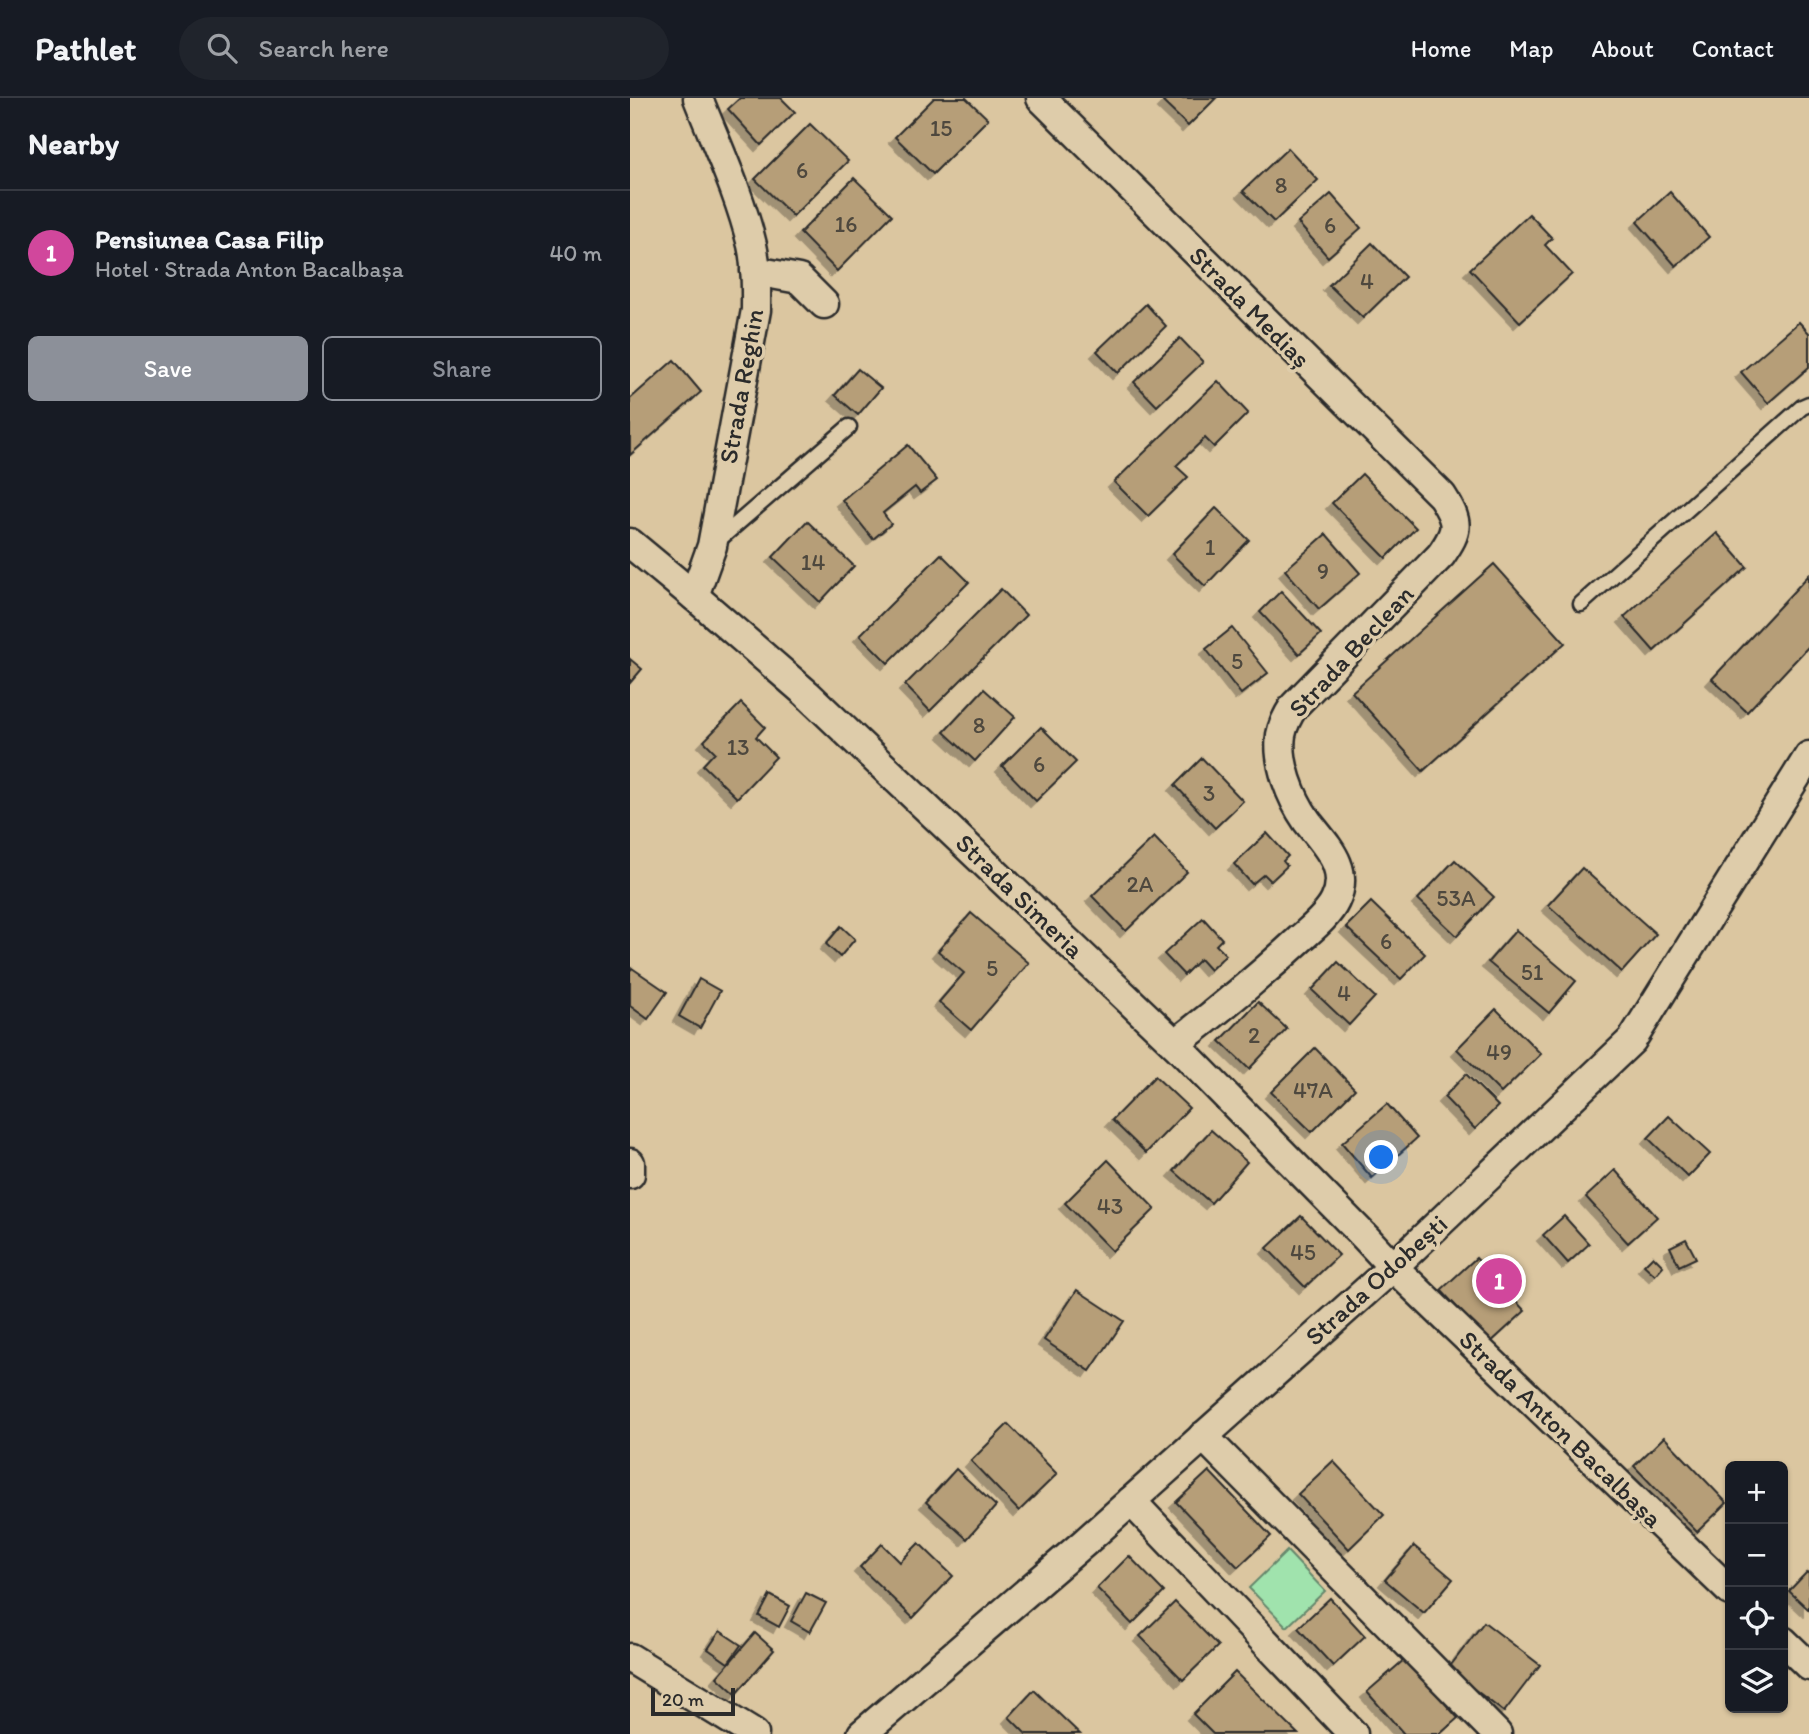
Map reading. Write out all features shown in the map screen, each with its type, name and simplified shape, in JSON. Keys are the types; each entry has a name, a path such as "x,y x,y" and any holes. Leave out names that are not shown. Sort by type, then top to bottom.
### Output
{"street":[{"name":"Strada Reghin","path":"694,596 712,546 756,310 753,248 743,214 698,98"},
{"name":"Strada Mediaș","path":"1041,98 1442,496 1455,518"},
{"path":"755,271 799,279 824,304"},
{"name":"Strada Beclean","path":"1175,1044 1293,945 1334,904 1341,876 1337,861 1306,819 1292,794 1281,752 1285,721 1294,706 1441,555 1456,528 1455,518"},
{"name":"Strada Simeria","path":"630,544 807,694 1175,1044 1393,1267"},
{"name":"Strada Odobești","path":"862,1734 1131,1501 1393,1267 1632,1040 1809,756"},
{"path":"630,1163 630,1174"},
{"name":"Strada Anton Bacalbașa","path":"1393,1267 1726,1587"},
{"path":"1203,1436 1497,1734"},
{"path":"1131,1501 1353,1734"},
{"path":"1788,1646 1809,1666"},
{"path":"630,1658 754,1734"}],"lane":[{"path":"1581,604 1802,407 1809,404"},
{"path":"712,546 849,427"}],"green space":[{"path":"1287,1551 1325,1591 1287,1627 1249,1588"}],"building":[{"path":"740,98 781,98 795,112 761,145 728,109"},
{"path":"934,98 966,98 988,119 933,174 895,137"},
{"path":"1167,98 1216,98 1188,126 1163,102"},
{"path":"810,124 848,161 793,216 755,179"},
{"path":"1288,148 1318,180 1274,222 1243,191"},
{"path":"854,178 892,215 837,271 800,233"},
{"path":"1670,192 1709,237 1676,266 1637,222"},
{"path":"1331,194 1361,228 1328,257 1298,223"},
{"path":"1529,214 1552,238 1545,245 1572,274 1520,322 1470,269"},
{"path":"1372,243 1405,277 1363,318 1329,285"},
{"path":"1146,304 1166,326 1118,373 1097,351"},
{"path":"1799,322 1809,333 1809,367 1768,403 1741,372"},
{"path":"1180,338 1203,362 1157,406 1134,382"},
{"path":"674,360 701,392 630,455 630,399"},
{"path":"858,369 881,388 858,415 835,395"},
{"path":"1218,381 1248,413 1214,447 1205,438 1176,466 1188,477 1148,516 1114,482"},
{"path":"908,445 937,480 920,493 915,487 883,513 891,524 873,539 842,500"},
{"path":"1362,474 1416,528 1386,558 1332,503"},
{"path":"1216,508 1249,540 1205,586 1172,554"},
{"path":"807,521 854,566 820,602 773,557"},
{"path":"1717,533 1747,567 1654,651 1624,617"},
{"path":"1326,534 1360,573 1319,609 1285,570"},
{"path":"941,554 969,582 888,663 860,635"},
{"path":"1494,564 1565,643 1423,771 1352,692"},
{"path":"1809,575 1809,646 1747,712 1712,679"},
{"path":"1001,589 1026,615 930,711 905,685"},
{"path":"1281,591 1321,634 1299,654 1260,612"},
{"path":"1232,628 1268,673 1241,694 1206,649"},
{"path":"630,659 642,669 630,683"},
{"path":"984,689 1015,717 975,761 944,732"},
{"path":"741,703 765,727 756,737 776,757 737,798 703,765 715,752 704,741"},
{"path":"1041,727 1076,762 1036,801 1002,766"},
{"path":"1202,758 1243,801 1215,828 1175,785"},
{"path":"1267,833 1288,856 1283,861 1287,866 1271,881 1264,874 1252,884 1234,864"},
{"path":"1154,837 1187,872 1126,931 1092,896"},
{"path":"1455,860 1494,897 1457,936 1418,899"},
{"path":"1582,868 1656,934 1622,972 1548,905"},
{"path":"1371,902 1425,954 1401,979 1346,927"},
{"path":"971,913 1029,963 971,1030 939,1002 964,973 938,951"},
{"path":"1203,918 1222,939 1216,945 1226,955 1210,970 1200,959 1184,975 1164,954"},
{"path":"841,926 855,939 840,957 826,944"},
{"path":"1516,930 1576,981 1549,1013 1488,962"},
{"path":"1338,962 1375,997 1349,1025 1312,990"},
{"path":"632,968 667,992 648,1019 630,1006"},
{"path":"699,979 720,991 700,1028 679,1016"},
{"path":"1258,1002 1287,1029 1249,1069 1220,1041"},
{"path":"1496,1009 1541,1054 1501,1093 1457,1049"},
{"path":"1315,1048 1355,1089 1312,1132 1271,1092"},
{"path":"1466,1074 1498,1106 1475,1129 1444,1097"},
{"path":"1155,1076 1189,1108 1146,1153 1112,1120"},
{"path":"1387,1104 1417,1138 1372,1178 1342,1143"},
{"path":"1669,1116 1710,1154 1688,1177 1648,1138"},
{"path":"1211,1130 1247,1162 1211,1203 1174,1171"},
{"path":"1108,1160 1155,1209 1112,1251 1065,1203"},
{"path":"1615,1170 1657,1217 1628,1243 1586,1197"},
{"path":"1301,1216 1339,1255 1305,1287 1267,1248"},
{"path":"1564,1216 1589,1244 1568,1263 1543,1235"},
{"path":"1686,1239 1696,1258 1679,1266 1670,1247"},
{"path":"1653,1256 1663,1266 1655,1275 1644,1265"},
{"path":"1476,1258 1525,1311 1490,1343 1441,1290"},
{"path":"1077,1290 1124,1321 1090,1371 1044,1340"},
{"path":"1008,1424 1057,1474 1019,1511 971,1461"},
{"path":"1664,1437 1725,1501 1725,1505 1697,1532 1634,1466"},
{"path":"1333,1461 1384,1515 1349,1549 1298,1494"},
{"path":"956,1469 996,1506 967,1539 926,1502"},
{"path":"1209,1471 1271,1536 1238,1567 1176,1502"},
{"path":"919,1543 953,1576 913,1618 860,1567 882,1544 900,1562"},
{"path":"1414,1546 1453,1579 1424,1613 1385,1580"},
{"path":"1129,1556 1164,1592 1132,1624 1097,1588"},
{"path":"1807,1572 1809,1574 1809,1610 1789,1591"},
{"path":"806,1593 826,1603 810,1632 791,1621"},
{"path":"770,1595 790,1606 779,1627 759,1616"},
{"path":"1330,1598 1365,1636 1333,1666 1298,1628"},
{"path":"1175,1602 1218,1646 1183,1680 1140,1636"},
{"path":"1484,1622 1540,1665 1504,1712 1448,1669"},
{"path":"720,1631 741,1645 728,1663 708,1649"},
{"path":"755,1633 774,1650 736,1694 717,1677"},
{"path":"1405,1659 1458,1718 1440,1734 1404,1734 1367,1692"},
{"path":"1235,1672 1298,1734 1213,1734 1193,1714"},
{"path":"1034,1690 1080,1734 1026,1734 1009,1717"}],"place":[{"name":"Pensiunea Casa Filip","path":"1499,1281"}]}
